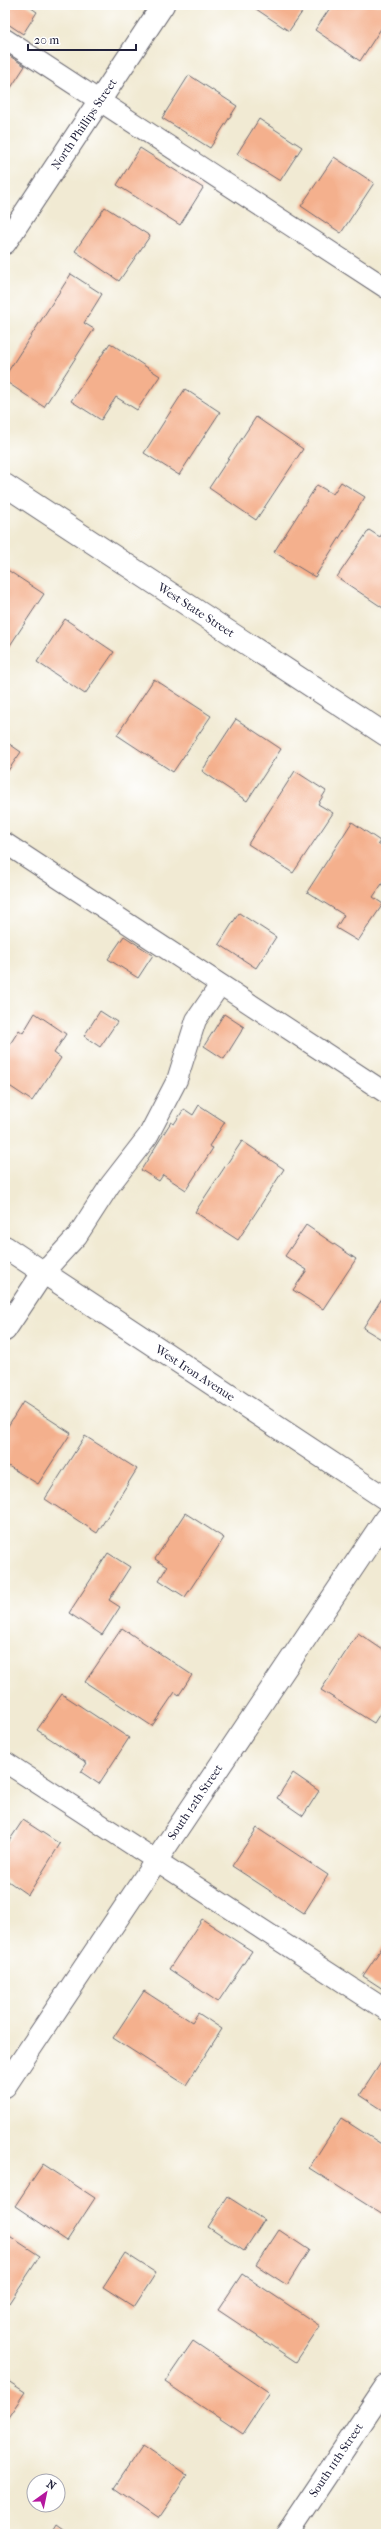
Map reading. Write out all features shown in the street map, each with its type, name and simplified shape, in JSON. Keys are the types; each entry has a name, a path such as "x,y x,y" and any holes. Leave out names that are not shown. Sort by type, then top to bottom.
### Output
{"street":[{"name":"North Phillips Street","path":"5,243 163,5"},
{"name":"West State Street","path":"5,485 386,735"},
{"name":"West Iron Avenue","path":"5,1247 386,1499"},
{"path":"5,1330 43,1273"},
{"name":"South 12th Street","path":"5,2086 386,1518"},
{"name":"South 11th Street","path":"287,2534 386,2386"}],"lane":[{"path":"5,39 386,288"},
{"path":"5,843 386,1093"},
{"path":"43,1273 77,1236 110,1185 148,1136 177,1080 196,1020 220,984"},
{"path":"5,1762 386,2010"}],"building":[{"path":"5,5 27,5 37,12 23,34 5,22"},
{"path":"250,5 307,5 289,31"},
{"path":"332,5 386,5 386,21 360,61 315,30"},
{"path":"5,53 25,66 5,97"},
{"path":"189,75 237,106 210,148 162,118"},
{"path":"259,119 302,147 280,181 237,154"},
{"path":"140,148 203,188 180,225 117,185"},
{"path":"334,157 374,183 341,233 301,206"},
{"path":"105,207 150,236 119,281 75,251"},
{"path":"71,274 102,294 84,323 94,329 44,407 5,381 5,376"},
{"path":"110,343 160,376 137,410 116,397 101,420 71,401"},
{"path":"185,389 220,412 179,475 144,453"},
{"path":"256,417 303,449 256,520 209,488"},
{"path":"341,482 365,497 315,577 274,552 317,485 333,494"},
{"path":"386,527 386,610 337,577 369,530 380,537"},
{"path":"6,569 44,594 5,653 5,571"},
{"path":"65,619 114,652 85,694 37,662"},
{"path":"154,679 211,716 173,772 117,735"},
{"path":"236,719 281,749 247,801 202,771"},
{"path":"5,741 21,752 5,775"},
{"path":"295,771 326,791 318,804 333,813 293,873 248,844"},
{"path":"352,822 380,841 378,844 386,849 386,878 373,897 383,904 358,941 336,928 344,915 307,892"},
{"path":"239,913 276,937 256,968 219,944"},
{"path":"124,936 153,955 138,978 108,959"},
{"path":"100,1011 117,1022 100,1047 84,1036"},
{"path":"35,1013 66,1034 54,1053 61,1058 32,1101 5,1083 5,1052 19,1030 23,1033"},
{"path":"224,1014 244,1027 224,1059 204,1046"},
{"path":"199,1105 225,1122 209,1146 213,1148 186,1190 163,1175 159,1181 141,1170 171,1122 174,1124 184,1109 193,1115"},
{"path":"242,1141 284,1169 238,1240 195,1212"},
{"path":"306,1225 356,1259 323,1309 293,1290 307,1270 285,1256"},
{"path":"386,1292 386,1342 363,1328"},
{"path":"23,1402 71,1433 38,1484 5,1464 5,1431"},
{"path":"85,1436 137,1469 97,1533 45,1499"},
{"path":"185,1513 224,1538 185,1597 159,1580 167,1567 155,1559"},
{"path":"108,1553 130,1567 109,1600 120,1607 102,1635 69,1613"},
{"path":"122,1628 192,1675 179,1695 175,1692 152,1726 85,1682"},
{"path":"358,1633 386,1652 386,1704 374,1723 321,1690"},
{"path":"62,1694 129,1738 99,1784 81,1772 87,1763 37,1730"},
{"path":"293,1773 319,1791 303,1816 277,1798"},
{"path":"23,1820 60,1844 28,1895 5,1879 5,1847"},
{"path":"257,1828 328,1875 304,1913 232,1866"},
{"path":"202,1919 252,1951 218,2002 169,1969"},
{"path":"383,1946 386,1947 386,1991 363,1976"},
{"path":"144,1991 192,2022 198,2013 222,2029 186,2085 113,2038"},
{"path":"384,2058 386,2059 386,2112 360,2095"},
{"path":"341,2118 386,2147 386,2210 383,2215 309,2168"},
{"path":"43,2164 95,2198 67,2241 15,2206"},
{"path":"228,2197 264,2220 244,2251 208,2227"},
{"path":"279,2230 309,2250 287,2285 256,2265"},
{"path":"5,2233 40,2256 9,2303 5,2300"},
{"path":"125,2253 156,2273 134,2307 103,2287"},
{"path":"242,2274 320,2326 296,2362 218,2310"},
{"path":"193,2341 270,2393 243,2434 165,2382"},
{"path":"5,2379 25,2392 5,2422"},
{"path":"143,2445 187,2475 158,2518 114,2488"},
{"path":"57,2524 71,2534 51,2534"}]}
